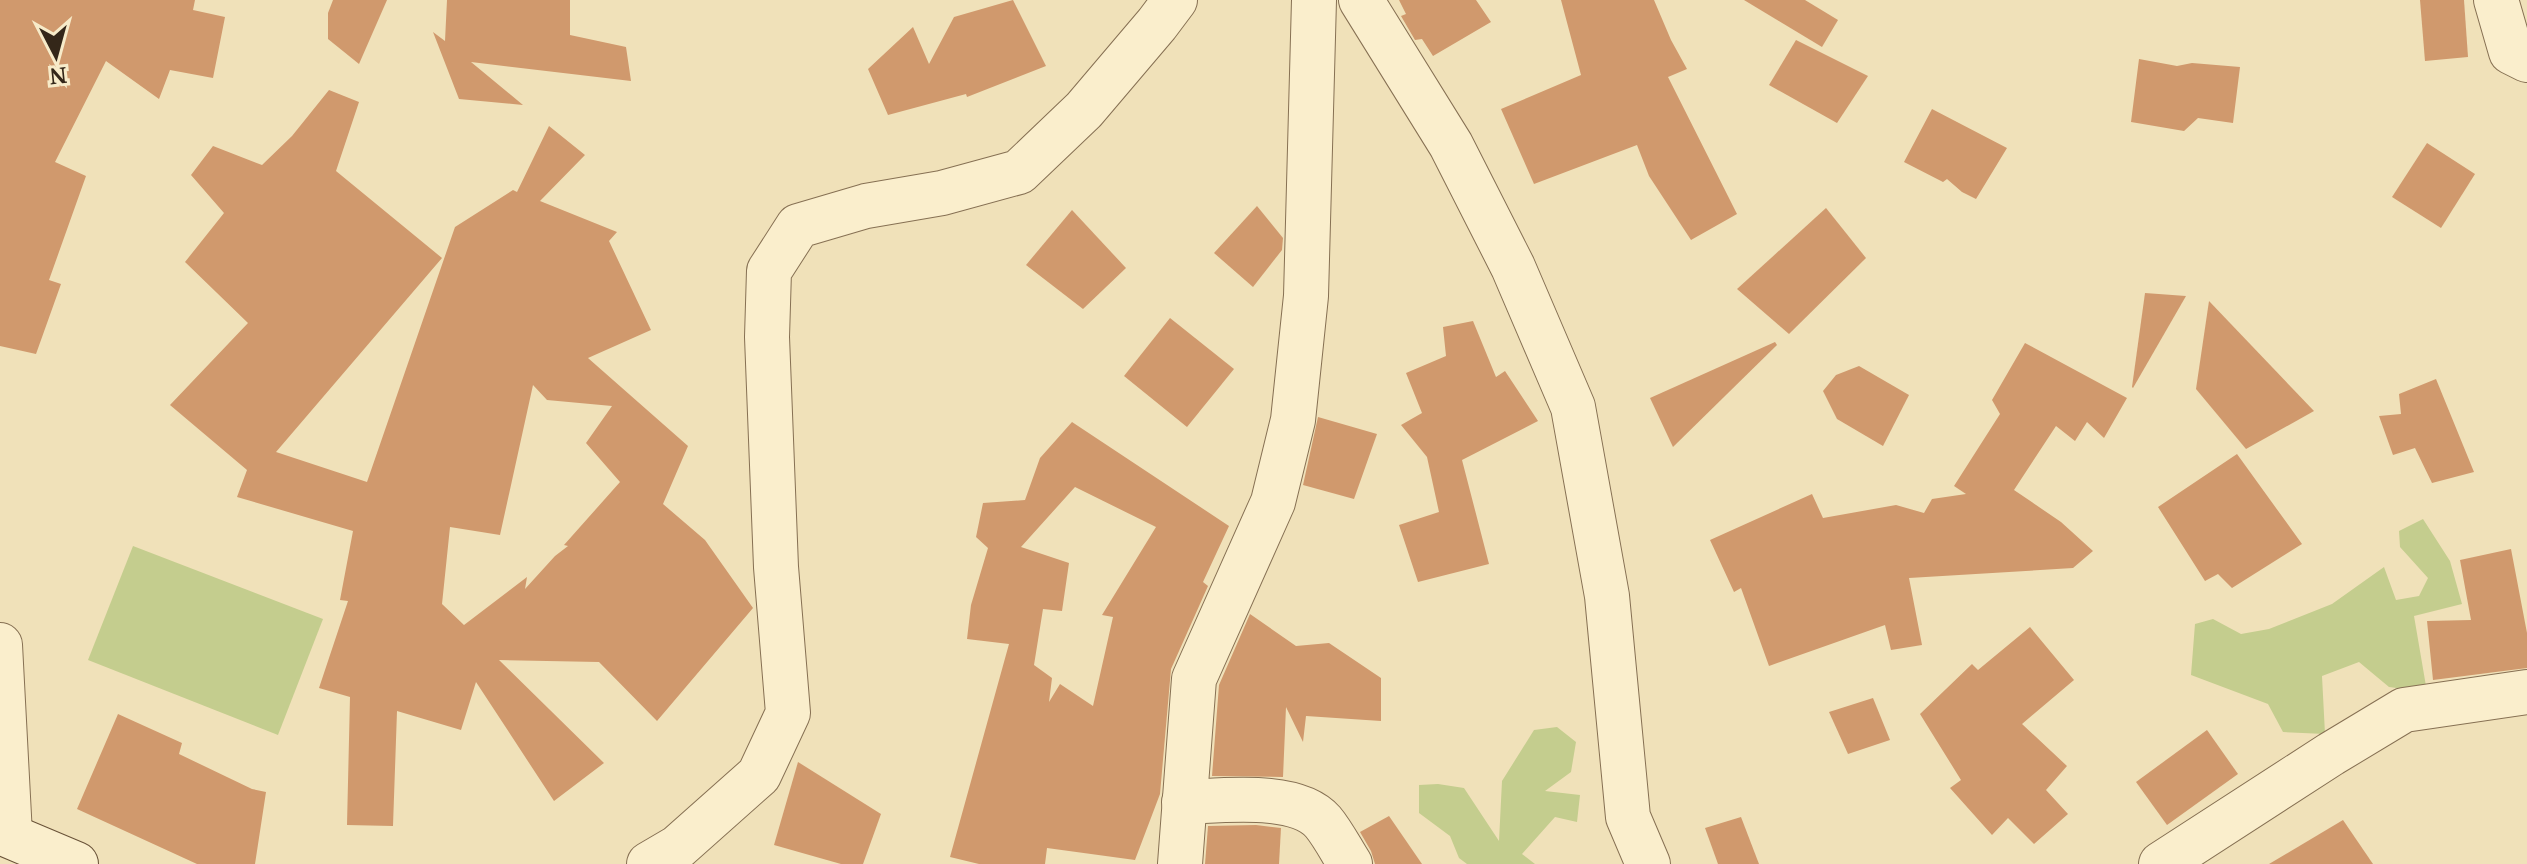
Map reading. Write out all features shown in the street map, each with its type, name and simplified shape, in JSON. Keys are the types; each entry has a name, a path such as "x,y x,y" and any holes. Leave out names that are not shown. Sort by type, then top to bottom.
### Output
{"street":[{"path":"649,864 678,847 759,775 788,713 775,536 767,337 769,271 798,226 866,206 942,193 1019,172 1084,110 1175,0"},
{"path":"1180,864 1194,679 1273,502 1293,420 1306,296 1314,0"},
{"path":"1361,0 1451,145 1513,267 1573,407 1607,596 1628,817 1648,864"},
{"path":"2496,0 2511,52 2527,60"},
{"path":"0,645 5,834 76,864"},
{"path":"2161,864 2404,710 2527,692"},
{"path":"1184,802 1264,800 1303,808 1321,820 1350,864"}],"green space":[{"path":"2423,519 2450,561 2462,604 2414,616 2427,692 2389,687 2359,662 2322,676 2325,734 2283,732 2268,704 2191,675 2195,624 2213,619 2241,634 2269,629 2332,604 2384,567 2396,600 2419,596 2428,578 2400,547 2399,531"},
{"path":"133,546 323,619 278,735 88,660"},
{"path":"1557,727 1576,742 1571,772 1545,791 1580,795 1577,822 1555,817 1522,854 1535,864 1467,864 1459,858 1450,836 1419,813 1419,785 1464,788 1499,841 1502,781 1534,730"}],"building":[{"path":"0,0 195,0 193,10 225,17 213,78 170,70 159,99 106,61 55,162 86,176 49,280 61,284 36,354 0,346"},
{"path":"333,0 387,0 359,64 328,39 328,13"},
{"path":"447,0 570,0 570,35 626,47 631,81 471,62 523,105 459,99 433,32 445,41"},
{"path":"1013,0 1046,66 967,97 966,94 888,115 868,69 913,27 929,64 954,17"},
{"path":"1399,0 1476,0 1491,22 1433,56 1422,39 1415,40 1401,16 1406,14"},
{"path":"1561,0 1654,0 1687,69 1668,77 1737,214 1691,240 1649,176 1637,145 1534,184 1501,109 1581,75"},
{"path":"1744,0 1805,0 1838,20 1822,47"},
{"path":"2420,0 2464,0 2468,57 2425,61"},
{"path":"1796,40 1868,76 1837,123 1769,85"},
{"path":"2139,59 2177,66 2192,63 2240,67 2233,123 2198,118 2184,131 2131,122"},
{"path":"329,90 359,102 336,171 442,258 276,452 367,482 455,227 513,190 517,192 549,126 585,155 540,201 617,232 609,241 651,330 588,358 688,446 663,504 705,540 753,608 657,721 599,662 499,660 604,763 554,801 476,682 461,730 397,711 393,826 347,825 350,697 319,688 348,601 340,600 353,531 237,497 247,470 170,405 248,323 185,262 224,213 191,175 213,146 262,165 292,136","holes":["533,385 547,400 612,406 586,443 620,482 564,545 568,546 525,589 527,577 464,625 442,604 450,527 500,535"]},
{"path":"1932,109 2007,148 1976,199 1947,179 1943,182 1904,162"},
{"path":"2427,143 2475,174 2441,228 2392,197"},
{"path":"1257,206 1283,238 1282,250 1253,287 1214,253"},
{"path":"1826,208 1866,258 1789,334 1737,289"},
{"path":"1072,210 1126,268 1083,309 1026,265"},
{"path":"2145,293 2186,296 2133,388 2132,387"},
{"path":"2209,301 2314,411 2246,449 2196,389"},
{"path":"1170,318 1234,369 1187,427 1124,376"},
{"path":"1473,321 1496,377 1505,371 1538,421 1462,460 1489,564 1418,582 1399,525 1439,512 1427,457 1401,425 1422,413 1406,373 1446,356 1443,327"},
{"path":"1775,342 1777,345 1673,447 1650,398"},
{"path":"2025,343 2127,398 2104,438 2087,422 2075,441 2056,426 2014,490 2061,522 2093,551 2073,568 1909,578 1922,645 1891,650 1885,625 1769,666 1741,588 1734,592 1710,540 1812,494 1823,518 1896,505 1924,513 1932,499 1966,494 1954,486 2000,414 1992,400"},
{"path":"1859,366 1909,395 1883,446 1837,419 1823,391 1836,375"},
{"path":"2436,379 2474,472 2432,483 2415,448 2393,455 2379,416 2401,414 2399,394"},
{"path":"1318,417 1377,434 1354,499 1303,485"},
{"path":"1072,422 1229,526 1203,582 1208,586 1171,669 1160,794 1135,860 1047,848 1045,864 979,864 950,857 1009,644 967,639 971,605 988,548 976,537 983,503 1025,500 1040,458","holes":["1075,487 1156,527 1102,615 1113,617 1093,706 1060,684 1049,702 1052,678 1034,665 1043,609 1062,611 1069,563 1021,547"]},
{"path":"2237,454 2302,544 2232,588 2218,574 2205,581 2158,507"},
{"path":"2511,549 2527,633 2527,668 2433,680 2427,621 2471,620 2460,560"},
{"path":"1250,614 1296,646 1329,643 1381,678 1381,721 1306,716 1303,742 1286,707 1283,777 1212,776 1219,685"},
{"path":"2030,627 2074,680 2022,724 2067,766 2046,790 2068,814 2034,844 2008,818 1992,835 1950,788 1961,780 1920,714 1972,664 1978,670"},
{"path":"1873,698 1890,740 1848,754 1829,712"},
{"path":"118,714 182,743 179,754 252,789 266,792 255,864 197,864 77,809"},
{"path":"2207,730 2238,774 2167,825 2136,782"},
{"path":"798,762 881,814 863,864 841,864 774,845"},
{"path":"1389,816 1422,864 1375,864 1360,832"},
{"path":"1741,817 1759,864 1718,864 1705,828"},
{"path":"2343,820 2373,864 2269,864"},
{"path":"1208,826 1281,828 1279,864 1205,864"}]}
